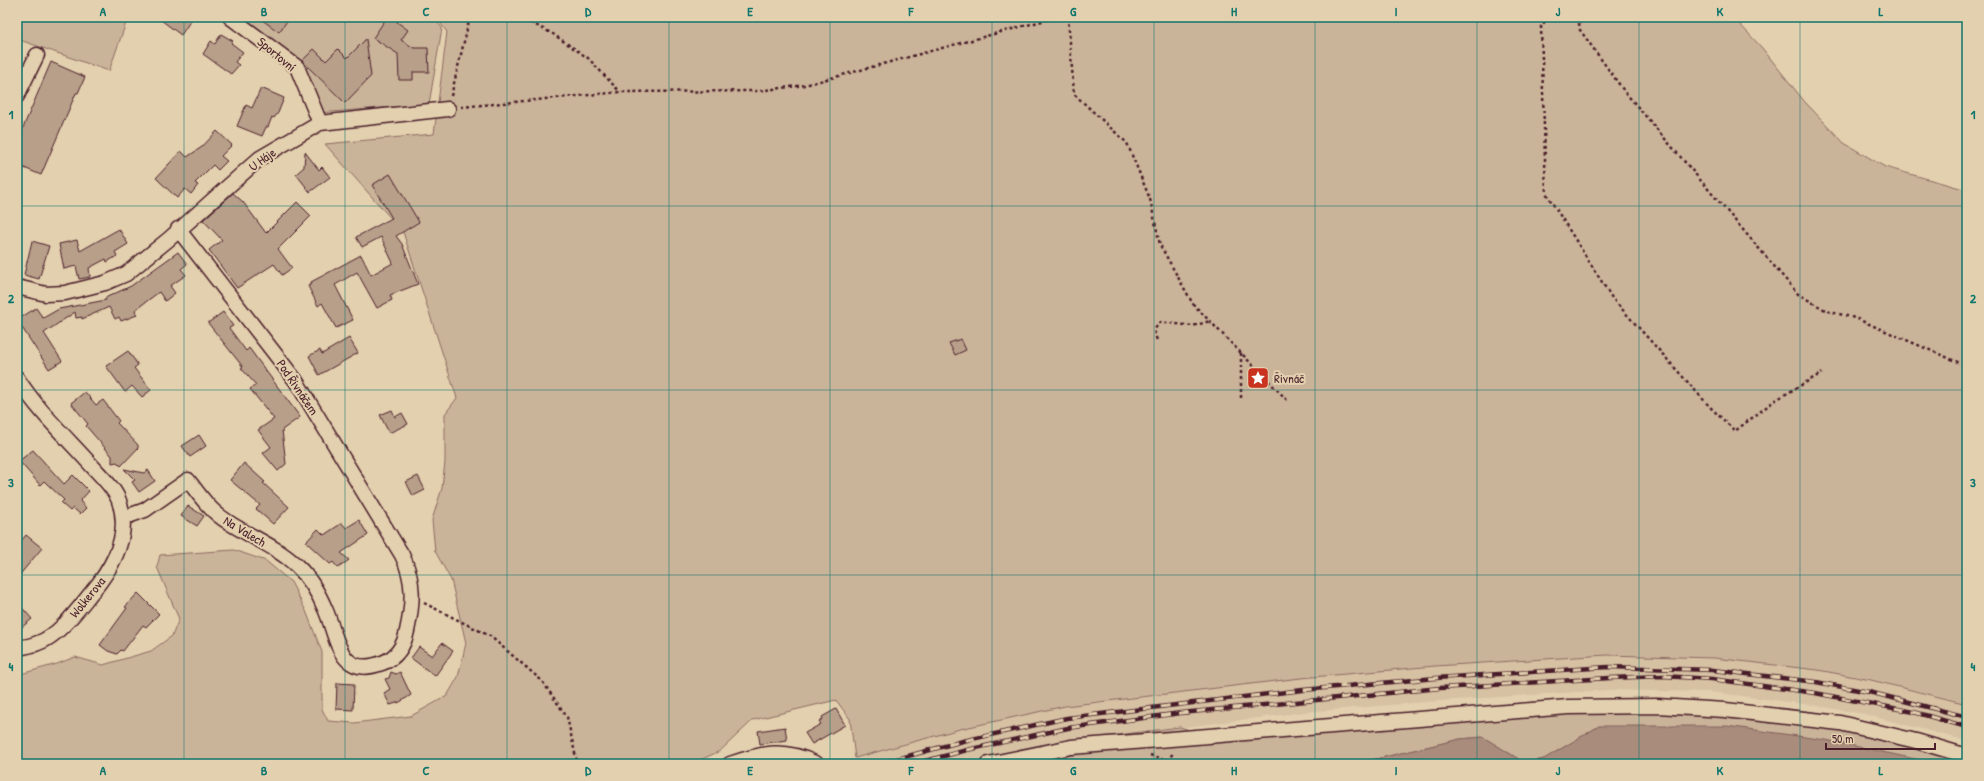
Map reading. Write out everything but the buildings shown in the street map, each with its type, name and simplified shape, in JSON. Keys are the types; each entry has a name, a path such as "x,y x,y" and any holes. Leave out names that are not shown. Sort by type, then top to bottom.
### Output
{"street":[{"name":"Sportovní","path":"230,17 297,67 320,122"},
{"path":"17,96 37,55"},
{"name":"U Háje","path":"17,287 46,294 58,294 82,290 105,283 126,274 260,158 320,122 448,109"},
{"name":"Pod Řivnáčem","path":"178,229 296,382 402,555"},
{"path":"17,378 43,414 108,484 119,499 123,518"},
{"name":"Na Valech","path":"123,518 145,510 188,480 201,498 227,522 285,556 301,570 316,590 327,612 336,643 342,655 355,665 369,667 383,663 399,651 407,632 413,598 411,576 402,555"},
{"name":"Wolkerova","path":"17,648 44,640 66,624 104,578 117,553 122,533 123,518"},
{"path":"988,764 1079,746 1568,707 1657,706 1725,710 1840,723 1916,741 1967,756"},
{"path":"737,763 775,752 794,754 817,764"}],"path":[{"path":"468,17 469,21 448,109 620,92 758,92 804,85 1057,17"},
{"path":"520,17 553,34 588,58 620,92"},
{"path":"1068,17 1074,94 1127,143 1150,199 1160,245 1193,304 1287,400"},
{"path":"1548,17 1541,26 1546,192 1612,298 1710,407 1735,431 1774,401 1822,372"},
{"path":"1578,17 1580,30 1624,91 1798,294 1827,311 1855,318 1967,366"},
{"path":"1157,340 1154,332 1155,327 1161,322 1193,326 1210,321"},
{"path":"1240,352 1241,398"},
{"path":"413,598 490,636 542,681 567,717 577,762 579,764"}],"shaded area":[{"path":"17,17 128,17 109,71 17,39"},
{"path":"240,17 433,17 442,28 429,104 319,113 293,56"},
{"path":"436,17 1733,17 1762,48 1804,101 1844,143 1885,167 1967,190 1967,704 1871,680 1818,670 1714,658 1607,655 1435,666 1301,678 1065,706 960,729 855,758 850,719 836,700 753,720 720,751 691,764 17,764 17,675 57,664 75,657 103,665 151,651 172,636 179,619 157,567 160,555 234,550 266,561 291,582 306,611 322,652 322,709 328,721 354,723 411,716 447,696 458,677 466,643 451,580 435,551 432,520 442,488 445,462 445,414 457,398 403,232 325,144 434,134 447,32"},
{"path":"1607,655 1714,658 1818,670 1871,680 1967,704 1967,741 1864,714 1813,705 1711,692 1608,690 1438,701 1305,712 1071,741 965,764 838,764 960,729 1065,706 1301,678 1435,666"},
{"path":"1658,709 1840,727 1967,758 1967,764 1939,764 1932,762 1599,726 1544,759 1525,763 1483,737 1460,739 1355,764 965,764 1071,741 1180,727 1213,737 1564,713"},
{"path":"1599,726 1727,726 1826,740 1939,764 1355,764 1460,739 1483,737 1525,763 1544,759"}],"railway":[{"path":"879,764 963,741 1067,718 1303,690 1436,678 1608,667 1713,670 1816,682 1869,692 1967,717"},
{"path":"914,764 967,750 1068,728 1181,713 1440,688 1663,676 1712,679 1815,693 1914,712 1967,727"}],"place":[{"name":"Řivnáč","path":"1258,378"}]}
